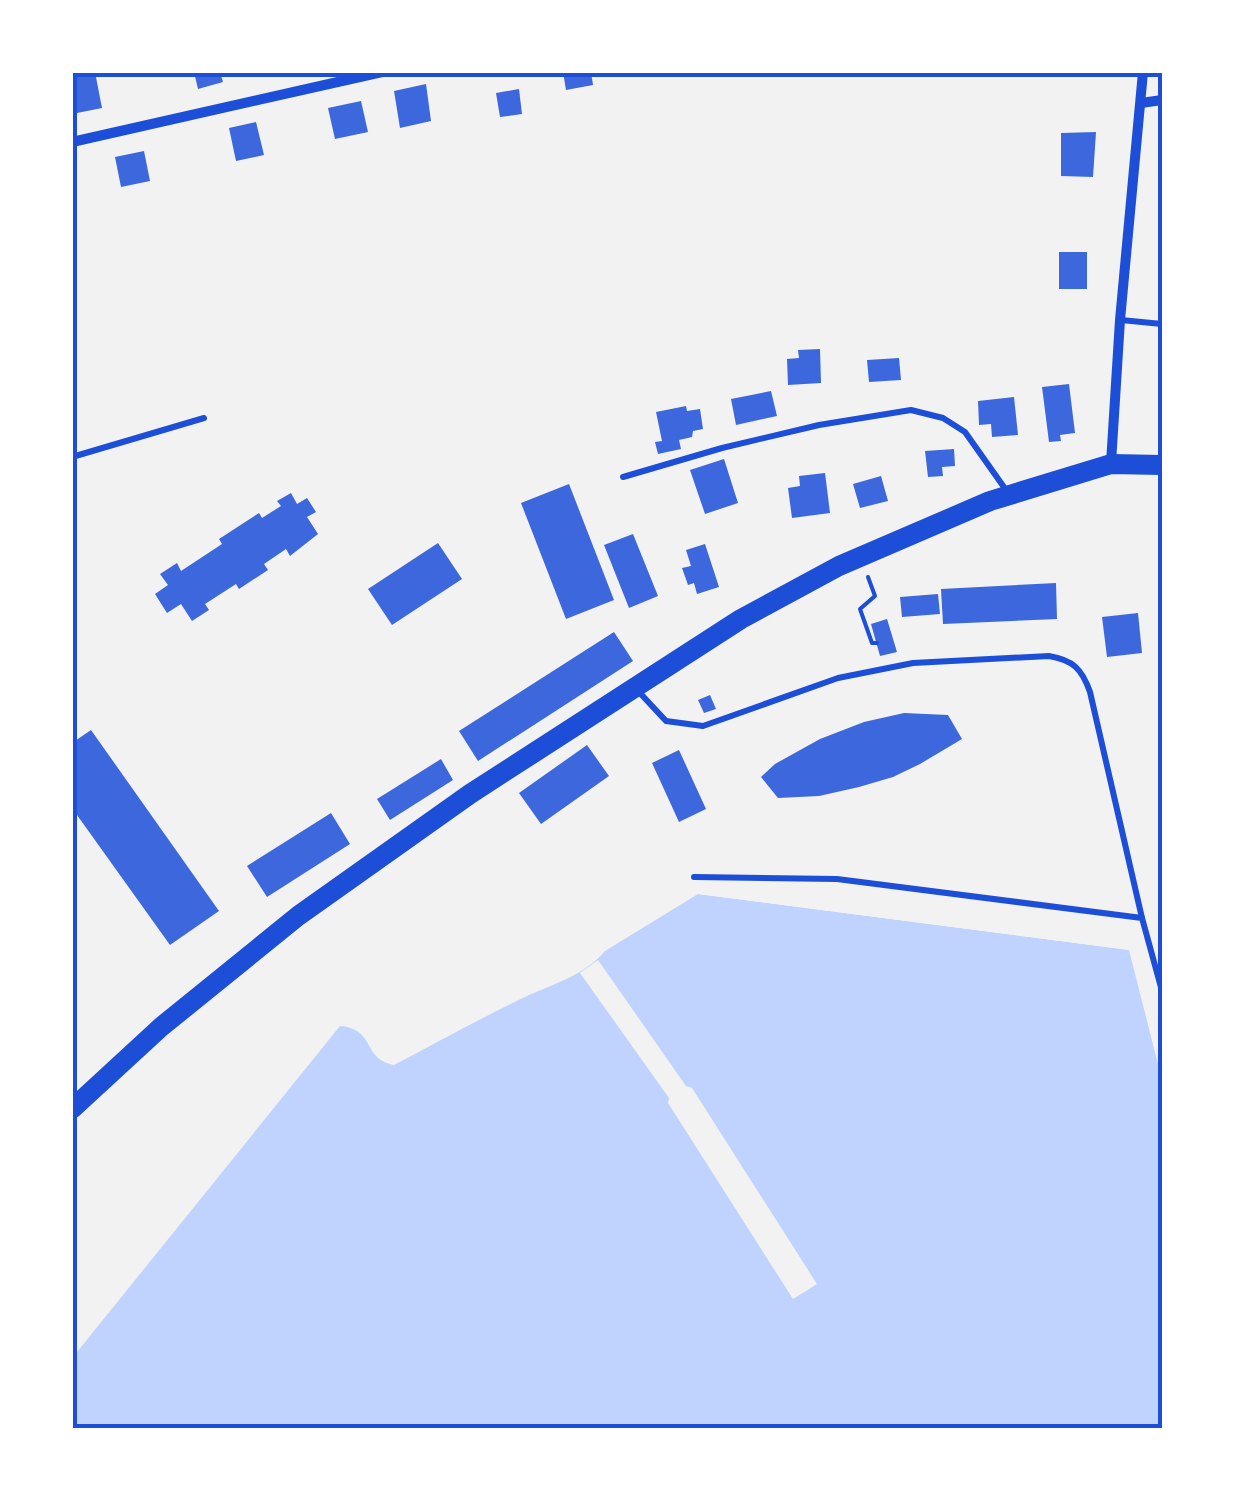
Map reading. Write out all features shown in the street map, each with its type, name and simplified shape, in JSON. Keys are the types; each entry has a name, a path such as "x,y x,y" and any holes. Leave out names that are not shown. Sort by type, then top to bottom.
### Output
{"main road":[{"path":"72,1109 162,1027 298,916 470,794 696,646 792,590 891,542 1010,495 1111,464 1162,465"}],"street":[{"path":"72,142 382,72"},
{"path":"1111,464 1142,72"},
{"path":"1141,102 1162,100"}],"lane":[{"path":"1120,320 1162,324"},
{"path":"623,477 819,424 911,410 943,418 965,432 1010,495"},
{"path":"72,457 204,418"},
{"path":"635,687 666,721 703,726 838,678 913,663 1050,656 1071,662 1082,672 1090,692 1162,991"},
{"path":"694,877 837,879 1142,918"}],"path":[{"path":"866,572 875,596 860,609 872,643 876,643"}],"water":[{"path":"698,894 1130,950 1154,1042 1162,1041 1162,1428 82,1428 73,1423 73,1357 340,1026 359,1033 377,1057 394,1065 578,973 605,951"}],"pier":[{"path":"696,889 1131,946 1139,960 1157,1037 1162,1036 1162,1080 1129,950 698,894"},
{"path":"598,960 686,1086 692,1088 817,1284 793,1299 668,1103 669,1098 580,973"}],"building":[{"path":"95,72 102,108 72,114 72,76"},
{"path":"194,72 220,72 223,82 198,89"},
{"path":"563,72 591,72 593,85 566,90"},
{"path":"426,84 431,121 400,128 394,91"},
{"path":"519,89 522,114 500,117 496,93"},
{"path":"361,101 368,132 335,139 328,108"},
{"path":"256,122 264,155 236,161 229,128"},
{"path":"1096,132 1093,177 1061,176 1061,133"},
{"path":"144,151 150,181 121,187 115,157"},
{"path":"1059,252 1087,252 1087,289 1059,289"},
{"path":"820,349 821,383 788,385 787,359 799,358 798,350"},
{"path":"899,358 901,380 869,382 867,360"},
{"path":"1069,384 1075,433 1060,435 1061,441 1049,442 1042,387"},
{"path":"771,391 777,416 736,425 731,399"},
{"path":"1014,397 1018,435 992,437 991,424 979,425 978,401"},
{"path":"686,406 687,411 700,409 703,429 679,440 681,449 658,454 655,442 662,441 656,412"},
{"path":"954,449 955,466 942,467 943,476 928,477 925,451"},
{"path":"724,459 738,503 705,514 690,470"},
{"path":"825,473 830,513 792,518 788,488 800,486 799,476"},
{"path":"881,476 888,501 860,508 853,484"},
{"path":"569,484 614,600 566,619 521,503"},
{"path":"291,493 297,504 307,498 316,512 307,517 318,534 290,556 286,549 264,564 268,570 239,589 236,584 205,604 209,610 192,621 181,604 167,613 155,594 168,585 160,574 177,563 181,571 222,544 219,539 259,513 262,518 281,506 277,501"},
{"path":"633,534 658,596 629,608 604,545"},
{"path":"438,543 462,579 392,625 368,589"},
{"path":"705,544 719,587 697,594 694,583 688,585 682,568 691,566 686,550"},
{"path":"1056,583 1057,619 943,624 941,589"},
{"path":"938,594 940,614 902,617 900,597"},
{"path":"1138,613 1142,653 1107,657 1102,617"},
{"path":"887,619 897,652 880,656 871,624"},
{"path":"614,632 633,661 478,761 459,731"},
{"path":"710,695 716,709 704,713 698,700"},
{"path":"904,713 948,715 962,739 893,777 819,796 778,798 761,777 775,764 820,739 864,722"},
{"path":"91,730 219,911 170,945 72,808 72,743"},
{"path":"587,745 609,776 541,824 519,793"},
{"path":"679,750 706,809 679,822 652,763"},
{"path":"441,759 453,780 390,820 377,799"},
{"path":"331,813 350,844 267,897 247,866"}]}
